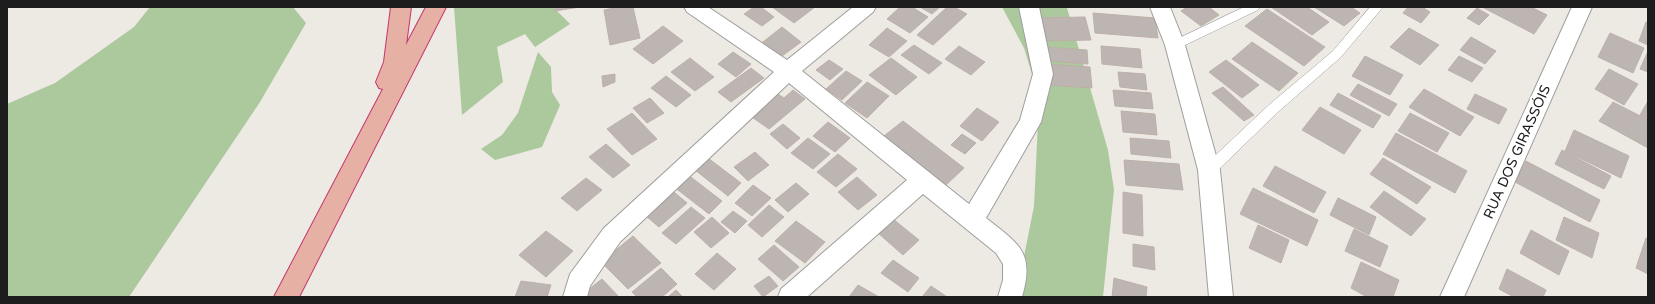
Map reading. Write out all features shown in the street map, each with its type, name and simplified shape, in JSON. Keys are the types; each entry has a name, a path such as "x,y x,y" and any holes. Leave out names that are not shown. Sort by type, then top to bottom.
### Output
{"highway":[{"path":"363,146 394,62 401,7"},
{"path":"286,297 436,7"}],"street":[{"path":"694,7 788,72 838,110 922,181 1004,246 1015,261 1015,280 1010,297"},
{"path":"575,297 579,282 612,235 788,72 866,7"},
{"path":"972,221 1030,122 1043,74 1029,7"},
{"path":"1160,7 1175,45 1209,170 1221,297"},
{"name":"RUA DOS GIRASSÓIS","path":"1452,297 1582,7"},
{"path":"790,297 922,181"}],"lane":[{"path":"1175,45 1254,7"},
{"path":"1209,170 1274,108 1337,54 1378,7"}],"green space":[{"path":"150,7 293,7 306,23 260,102 129,297 7,297 7,104 55,83 134,27"},
{"path":"454,7 553,7 570,24 535,47 525,34 497,47 503,82 462,115"},
{"path":"1002,7 1067,8 1108,150 1114,190 1103,297 1016,297 1034,206 1038,122 1035,84 1024,48"},
{"path":"538,52 551,67 552,92 560,105 542,147 495,160 481,149 502,135 518,113"}],"building":[{"path":"555,7 580,7 555,11"},
{"path":"619,7 633,7 640,38 610,45 604,10"},
{"path":"754,7 761,7 774,17 762,26 744,14"},
{"path":"772,7 815,7 794,23"},
{"path":"900,7 912,7 928,17 910,33 887,19"},
{"path":"920,7 940,7 932,14"},
{"path":"947,7 954,7 967,14 933,45 917,35"},
{"path":"1187,7 1209,7 1219,15 1201,26 1181,11"},
{"path":"1271,7 1307,7 1329,22 1312,35"},
{"path":"1314,7 1351,7 1360,13 1344,26"},
{"path":"1408,7 1422,7 1430,12 1421,23 1403,13"},
{"path":"1482,7 1531,7 1547,15 1534,34"},
{"path":"1477,8 1489,15 1479,25 1467,18"},
{"path":"1267,9 1325,47 1304,66 1245,26"},
{"path":"1093,13 1155,18 1158,38 1095,33"},
{"path":"1085,17 1091,40 1042,41 1037,18"},
{"path":"1646,22 1648,23 1648,45 1639,41"},
{"path":"663,26 683,41 653,64 633,49"},
{"path":"782,27 801,42 778,59 759,45"},
{"path":"887,28 907,41 889,57 869,45"},
{"path":"1409,28 1439,45 1420,65 1390,47"},
{"path":"1610,33 1644,48 1633,73 1598,57"},
{"path":"1471,37 1496,51 1485,64 1460,50"},
{"path":"1252,42 1298,73 1279,91 1232,59"},
{"path":"914,45 942,63 929,74 901,55"},
{"path":"959,46 985,62 971,75 945,59"},
{"path":"1101,46 1140,49 1142,68 1102,64"},
{"path":"1045,47 1087,50 1088,64 1046,61"},
{"path":"1648,51 1648,72 1640,69"},
{"path":"733,52 751,64 736,77 718,64"},
{"path":"1365,56 1403,75 1390,95 1352,76"},
{"path":"1459,56 1483,68 1472,82 1448,70"},
{"path":"690,58 714,77 695,91 671,72"},
{"path":"891,58 917,77 896,95 869,75"},
{"path":"829,60 843,69 830,80 816,70"},
{"path":"1226,60 1259,85 1242,98 1209,72"},
{"path":"1047,64 1090,67 1092,88 1048,85"},
{"path":"751,68 764,78 731,102 718,92"},
{"path":"1609,69 1638,84 1624,105 1595,89"},
{"path":"846,71 862,81 842,100 826,89"},
{"path":"1118,72 1145,74 1147,90 1120,87"},
{"path":"615,74 615,82 603,87 602,76"},
{"path":"666,76 691,95 676,107 651,88"},
{"path":"867,82 889,96 867,118 845,103"},
{"path":"1358,84 1397,104 1389,116 1350,95"},
{"path":"1223,87 1254,115 1244,121 1212,93"},
{"path":"1424,89 1474,117 1460,136 1409,107"},
{"path":"772,90 784,98 793,90 805,99 769,129 746,113"},
{"path":"1113,90 1151,93 1153,109 1115,106"},
{"path":"1338,93 1381,116 1373,128 1330,105"},
{"path":"1475,94 1507,109 1499,124 1467,109"},
{"path":"650,98 664,113 647,123 633,108"},
{"path":"1648,101 1648,119 1640,115"},
{"path":"1613,102 1648,120 1648,148 1599,121"},
{"path":"1320,107 1361,130 1344,154 1302,130"},
{"path":"977,108 999,122 982,141 960,126"},
{"path":"1121,111 1155,114 1157,135 1123,132"},
{"path":"632,113 657,139 632,155 607,129"},
{"path":"1410,113 1449,133 1437,152 1398,131"},
{"path":"903,121 964,168 946,185 884,136"},
{"path":"828,122 850,138 835,152 813,136"},
{"path":"783,124 800,138 787,149 770,134"},
{"path":"1574,130 1629,156 1621,178 1565,151"},
{"path":"1396,133 1467,171 1455,193 1383,154"},
{"path":"962,134 976,143 965,154 951,145"},
{"path":"808,138 830,154 813,169 791,153"},
{"path":"1130,138 1169,141 1171,158 1131,154"},
{"path":"606,144 630,165 613,178 589,157"},
{"path":"1562,150 1611,176 1604,189 1555,164"},
{"path":"755,152 769,165 748,181 734,167"},
{"path":"838,154 857,169 836,187 817,172"},
{"path":"704,155 741,183 728,196 690,166"},
{"path":"1383,158 1431,187 1417,204 1370,174"},
{"path":"1124,160 1179,164 1183,190 1126,185"},
{"path":"1526,161 1600,200 1590,222 1515,182"},
{"path":"1275,166 1326,192 1314,213 1263,186"},
{"path":"683,171 722,201 709,214 669,183"},
{"path":"857,177 877,195 858,210 838,192"},
{"path":"586,178 602,190 577,211 561,198"},
{"path":"796,183 809,194 788,212 775,200"},
{"path":"753,185 771,198 752,216 735,203"},
{"path":"668,187 687,203 659,227 640,211"},
{"path":"1253,188 1318,220 1307,246 1240,214"},
{"path":"1384,191 1426,219 1411,236 1370,207"},
{"path":"1123,192 1142,195 1143,236 1123,233"},
{"path":"1338,198 1376,217 1369,235 1330,215"},
{"path":"769,205 784,217 762,237 748,225"},
{"path":"691,207 705,218 676,244 662,233"},
{"path":"733,211 747,221 735,233 721,222"},
{"path":"712,217 729,233 711,248 694,232"},
{"path":"1564,217 1599,233 1592,258 1556,240"},
{"path":"893,219 919,240 903,255 878,233"},
{"path":"796,221 825,242 805,263 775,241"},
{"path":"1258,225 1289,240 1281,263 1249,248"},
{"path":"1354,229 1388,246 1380,267 1345,251"},
{"path":"1531,230 1569,251 1559,275 1520,253"},
{"path":"546,231 573,251 546,277 519,255"},
{"path":"633,236 661,263 628,289 601,262"},
{"path":"1646,238 1648,239 1648,274 1636,268"},
{"path":"1133,244 1154,247 1155,270 1133,266"},
{"path":"774,245 799,267 783,281 758,259"},
{"path":"717,253 736,269 714,290 695,274"},
{"path":"893,260 919,278 908,292 881,273"},
{"path":"1361,262 1399,280 1393,297 1367,297 1351,288"},
{"path":"661,268 677,284 662,297 637,297 632,292"},
{"path":"1507,269 1546,290 1543,297 1514,297 1499,289"},
{"path":"769,276 778,286 763,297 754,286"},
{"path":"1114,278 1147,287 1146,297 1112,297"},
{"path":"602,279 619,297 579,297"},
{"path":"521,281 551,285 547,297 515,297"},
{"path":"858,285 879,297 849,297"},
{"path":"931,286 947,297 922,297"},
{"path":"676,290 683,297 668,297"}]}
